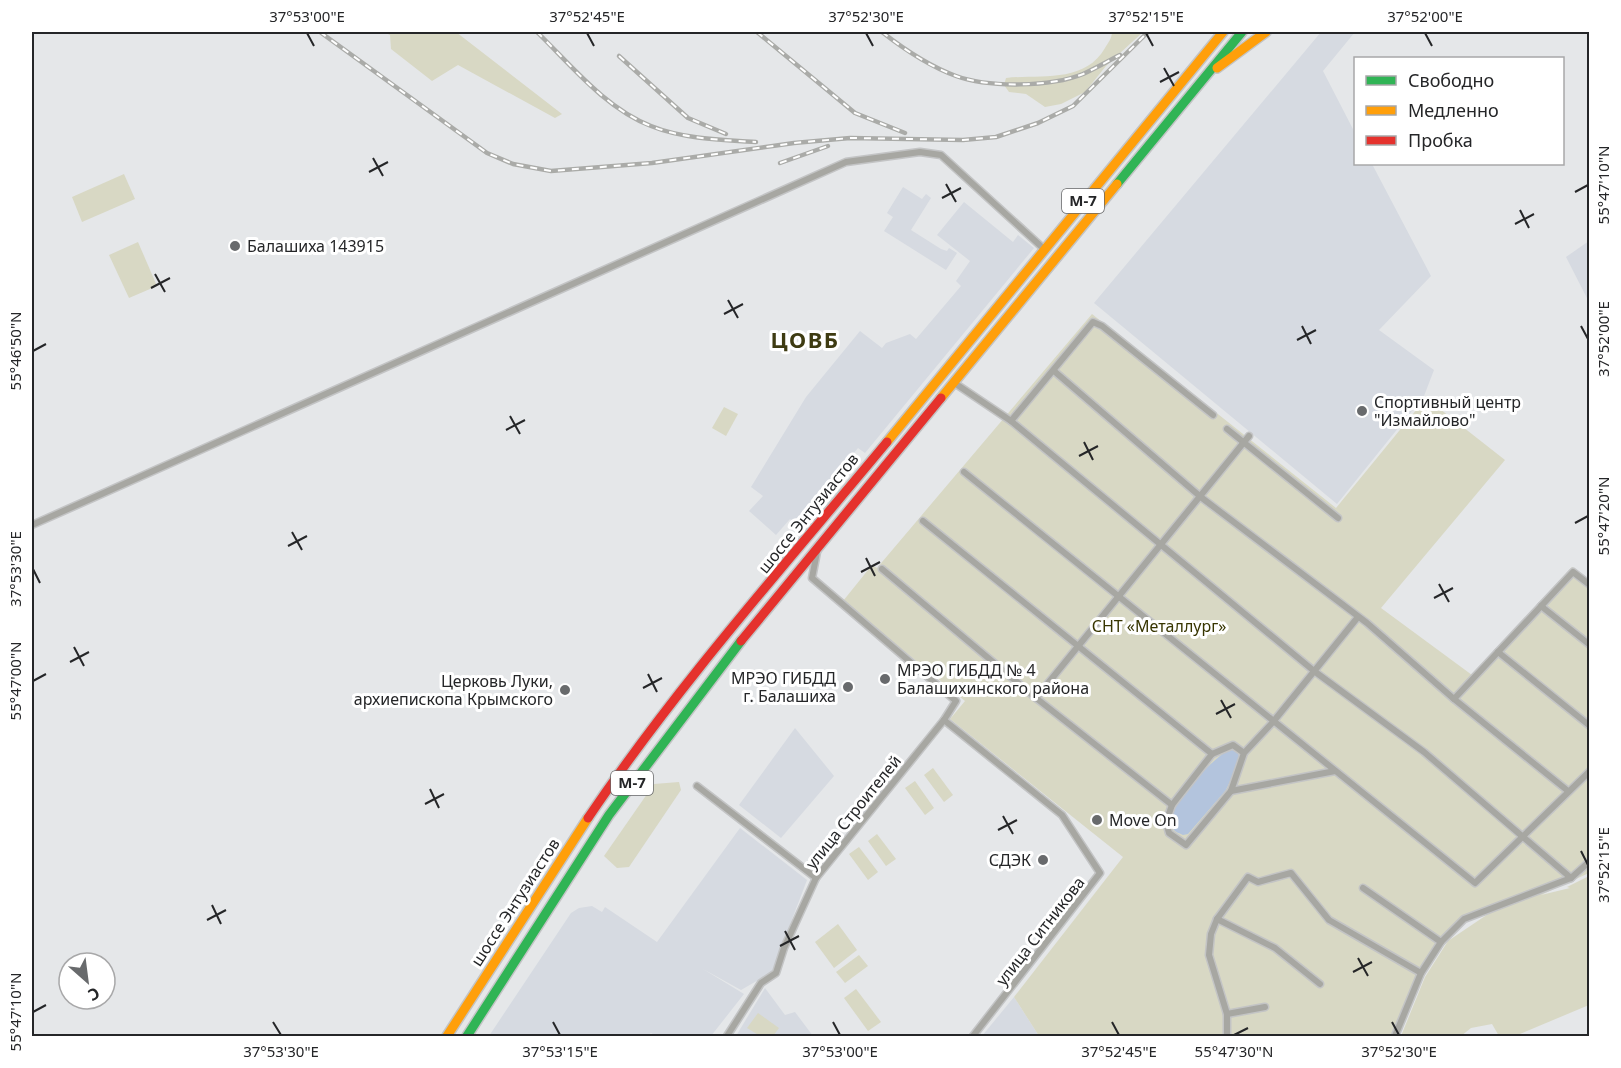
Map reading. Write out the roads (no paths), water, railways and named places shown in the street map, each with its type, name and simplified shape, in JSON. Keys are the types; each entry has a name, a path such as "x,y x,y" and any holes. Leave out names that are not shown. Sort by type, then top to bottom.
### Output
{"main road":[{"name":"шоссе Энтузиастов","path":"447,1036 537,893 616,776 726,637 1222,32"},
{"name":"шоссе Энтузиастов","path":"467,1036 609,815 708,682 1242,32"},
{"path":"1205,76 1266,32"}],"street":[{"path":"32,525 846,162 920,152 940,155 1044,249"},
{"path":"1011,421 1093,322 1137,350 1179,383 1213,415"},
{"path":"1054,371 1202,498 1358,617 1454,699 1568,791"},
{"path":"953,382 1011,421 1314,671 1424,753 1572,878"},
{"path":"1227,429 1338,518"},
{"path":"1036,698 1202,498 1249,436"},
{"path":"964,472 1475,883 1590,771"},
{"path":"923,521 1212,754"},
{"name":"улица Строителей","path":"727,1036 761,983 776,973 784,948 816,878 944,720 956,701 812,578 818,548"},
{"path":"882,569 1036,698 1172,805"},
{"path":"1454,699 1573,572 1590,585"},
{"path":"1541,606 1590,645"},
{"path":"1244,753 1233,745 1212,754 1172,805 1166,822 1169,833 1185,845 1231,791 1244,753 1273,722 1358,617"},
{"path":"1498,652 1590,726"},
{"name":"улица Ситникова","path":"944,720 1062,815 1100,873 973,1036"},
{"path":"1231,791 1335,771"},
{"path":"697,786 816,878"},
{"path":"1395,1036 1421,973 1441,942 1464,919 1572,878 1590,861"},
{"path":"1227,1036 1227,1014 1209,955 1217,919 1248,877 1258,882 1291,873 1329,920 1421,973"},
{"path":"1363,888 1441,942"},
{"path":"1217,919 1275,948 1320,984"},
{"path":"1227,1014 1265,1007"}],"water":[{"path":"1231,749 1238,753 1240,759 1226,790 1188,834 1183,835 1175,831 1171,819 1182,796 1214,761"}],"railway":[{"path":"320,32 487,153 513,164 551,171 652,163 794,143 850,138 963,140 996,137 1038,123 1073,106 1148,32"},
{"path":"537,32 590,85 634,118 676,134 756,142"},
{"path":"757,32 855,113 905,133"},
{"path":"882,32 908,51 936,67 956,76 985,83 1037,84 1070,78 1120,55"},
{"path":"619,56 688,118 726,134"},
{"path":"780,163 828,146"}],"place":[{"name":"Балашиха 143915","path":"235,246"},
{"name":"Спортивный центр \"Измайлово\"","path":"1362,411"},
{"name":"МРЭО ГИБДД № 4 Балашихинского района","path":"885,679"},
{"name":"МРЭО ГИБДД г. Балашиха","path":"848,687"},
{"name":"Церковь Луки, архиепископа Крымского","path":"565,690"},
{"name":"Move On","path":"1097,820"},
{"name":"СДЭК","path":"1043,860"}],"district":[{"name":"ЦОВБ","path":"805,340"}],"park label":[{"name":"СНТ «Металлург»","path":"1159,626"}]}
